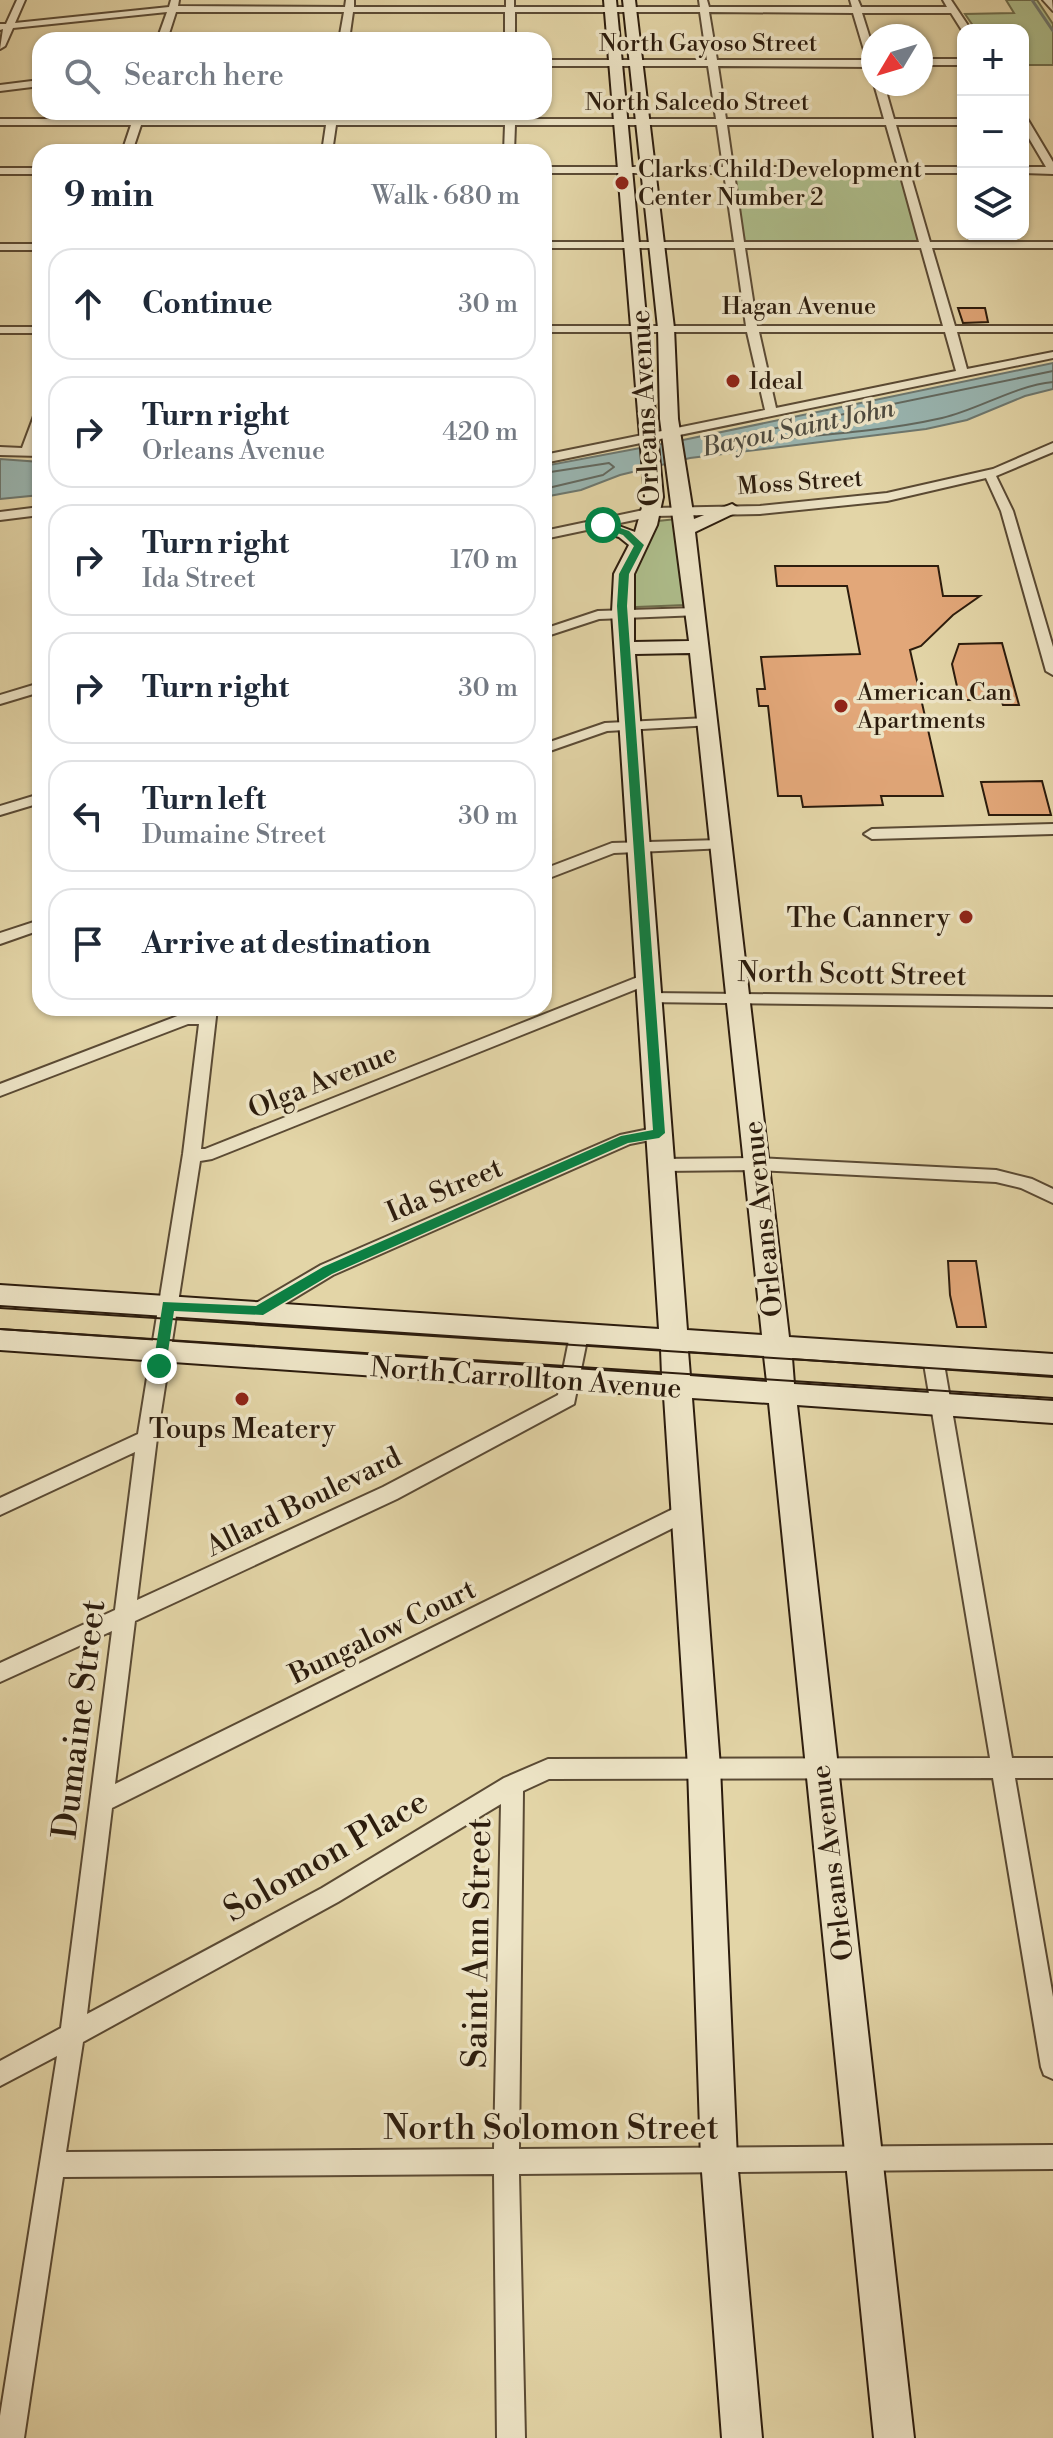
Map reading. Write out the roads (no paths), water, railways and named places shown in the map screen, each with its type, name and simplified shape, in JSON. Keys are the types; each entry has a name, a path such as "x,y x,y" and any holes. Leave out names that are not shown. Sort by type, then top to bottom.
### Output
{"street":[{"path":"0,19 9,0"},
{"path":"0,46 5,26 21,0"},
{"path":"127,0 139,10"},
{"path":"947,0 962,24"},
{"path":"1047,0 1053,8"},
{"path":"5,26 174,5 856,4 953,10"},
{"path":"856,4 862,24"},
{"path":"165,32 174,5"},
{"path":"345,32 349,5"},
{"path":"510,5 510,32"},
{"name":"Orleans Avenue","path":"610,5 640,328 653,512 624,574 622,612 704,1767 719,2159 742,2438"},
{"name":"Orleans Avenue","path":"630,5 666,328 675,466 685,520 739,997 894,2438"},
{"path":"704,5 752,328 771,411"},
{"path":"933,62 957,62"},
{"name":"North Gayoso Street","path":"552,63 861,63"},
{"path":"0,88 32,84"},
{"path":"882,96 962,371"},
{"name":"North Salcedo Street","path":"552,119 621,122 957,122"},
{"name":"North Salcedo Street","path":"0,122 55,120"},
{"path":"130,144 137,120"},
{"path":"328,144 332,120"},
{"path":"509,144 510,120"},
{"path":"1029,131 1053,170"},
{"path":"552,170 957,170"},
{"path":"1029,170 1053,170"},
{"path":"0,171 32,171"},
{"path":"552,245 1053,245"},
{"path":"0,247 32,247"},
{"name":"Hagan Avenue","path":"552,329 1053,329"},
{"path":"0,330 32,330"},
{"path":"552,457 672,435 962,371 1053,355"},
{"name":"Moss Street","path":"732,510 867,500 989,474 1053,447"},
{"path":"0,451 32,452"},
{"path":"989,474 999,489 1011,523 1053,671"},
{"path":"552,533 653,512 685,520 732,510"},
{"path":"0,516 32,512"},
{"path":"595,523 626,533 639,545"},
{"path":"552,630 598,615 695,612"},
{"path":"625,648 699,647"},
{"path":"0,700 32,690"},
{"path":"552,746 605,727 631,723 707,722"},
{"path":"0,811 32,801"},
{"path":"872,834 1053,829"},
{"path":"552,872 612,848 721,845"},
{"path":"0,939 32,928"},
{"name":"North Scott Street","path":"649,988 739,997 1053,1002"},
{"name":"Olga Avenue","path":"192,1154 206,1155 649,988"},
{"path":"0,1090 199,1016"},
{"name":"Dumaine Street","path":"10,2438 72,2035 147,1438 192,1154 208,1016"},
{"name":"Ida Street","path":"258,1311 327,1270 626,1139 659,1133"},
{"path":"661,1165 755,1164 996,1176 1026,1183 1053,1197"},
{"name":"North Carrollton Avenue","path":"0,1295 1053,1365"},
{"path":"572,1381 579,1335"},
{"name":"North Carrollton Avenue","path":"0,1340 1053,1412"},
{"path":"933,1358 1053,2067"},
{"name":"Allard Boulevard","path":"0,1673 390,1493 567,1399 572,1381"},
{"path":"0,1507 147,1438"},
{"name":"Bungalow Court","path":"103,1801 686,1512"},
{"name":"Solomon Place","path":"0,2074 330,1895 512,1785 548,1769 1053,1768"},
{"name":"Saint Ann Street","path":"511,2438 506,2161 512,1785"},
{"name":"North Solomon Street","path":"50,2165 1053,2157"}],"water":[{"name":"Bayou Saint John","path":"1053,363 1053,389 1025,396 967,420 926,429 690,458 552,495 552,465"},
{"path":"0,459 32,461 32,496 0,499"}],"waterway":[{"path":"1032,0 1053,31"}],"tram line":[{"path":"0,1308 1053,1376"},
{"path":"0,1329 1053,1398"}],"place":[{"name":"Clarks Child Development Center Number 2","path":"622,183"},
{"name":"Ideal","path":"733,381"},
{"name":"American Can Apartments","path":"841,706"},
{"name":"The Cannery","path":"966,917"},
{"name":"Toups Meatery","path":"242,1399"}]}
